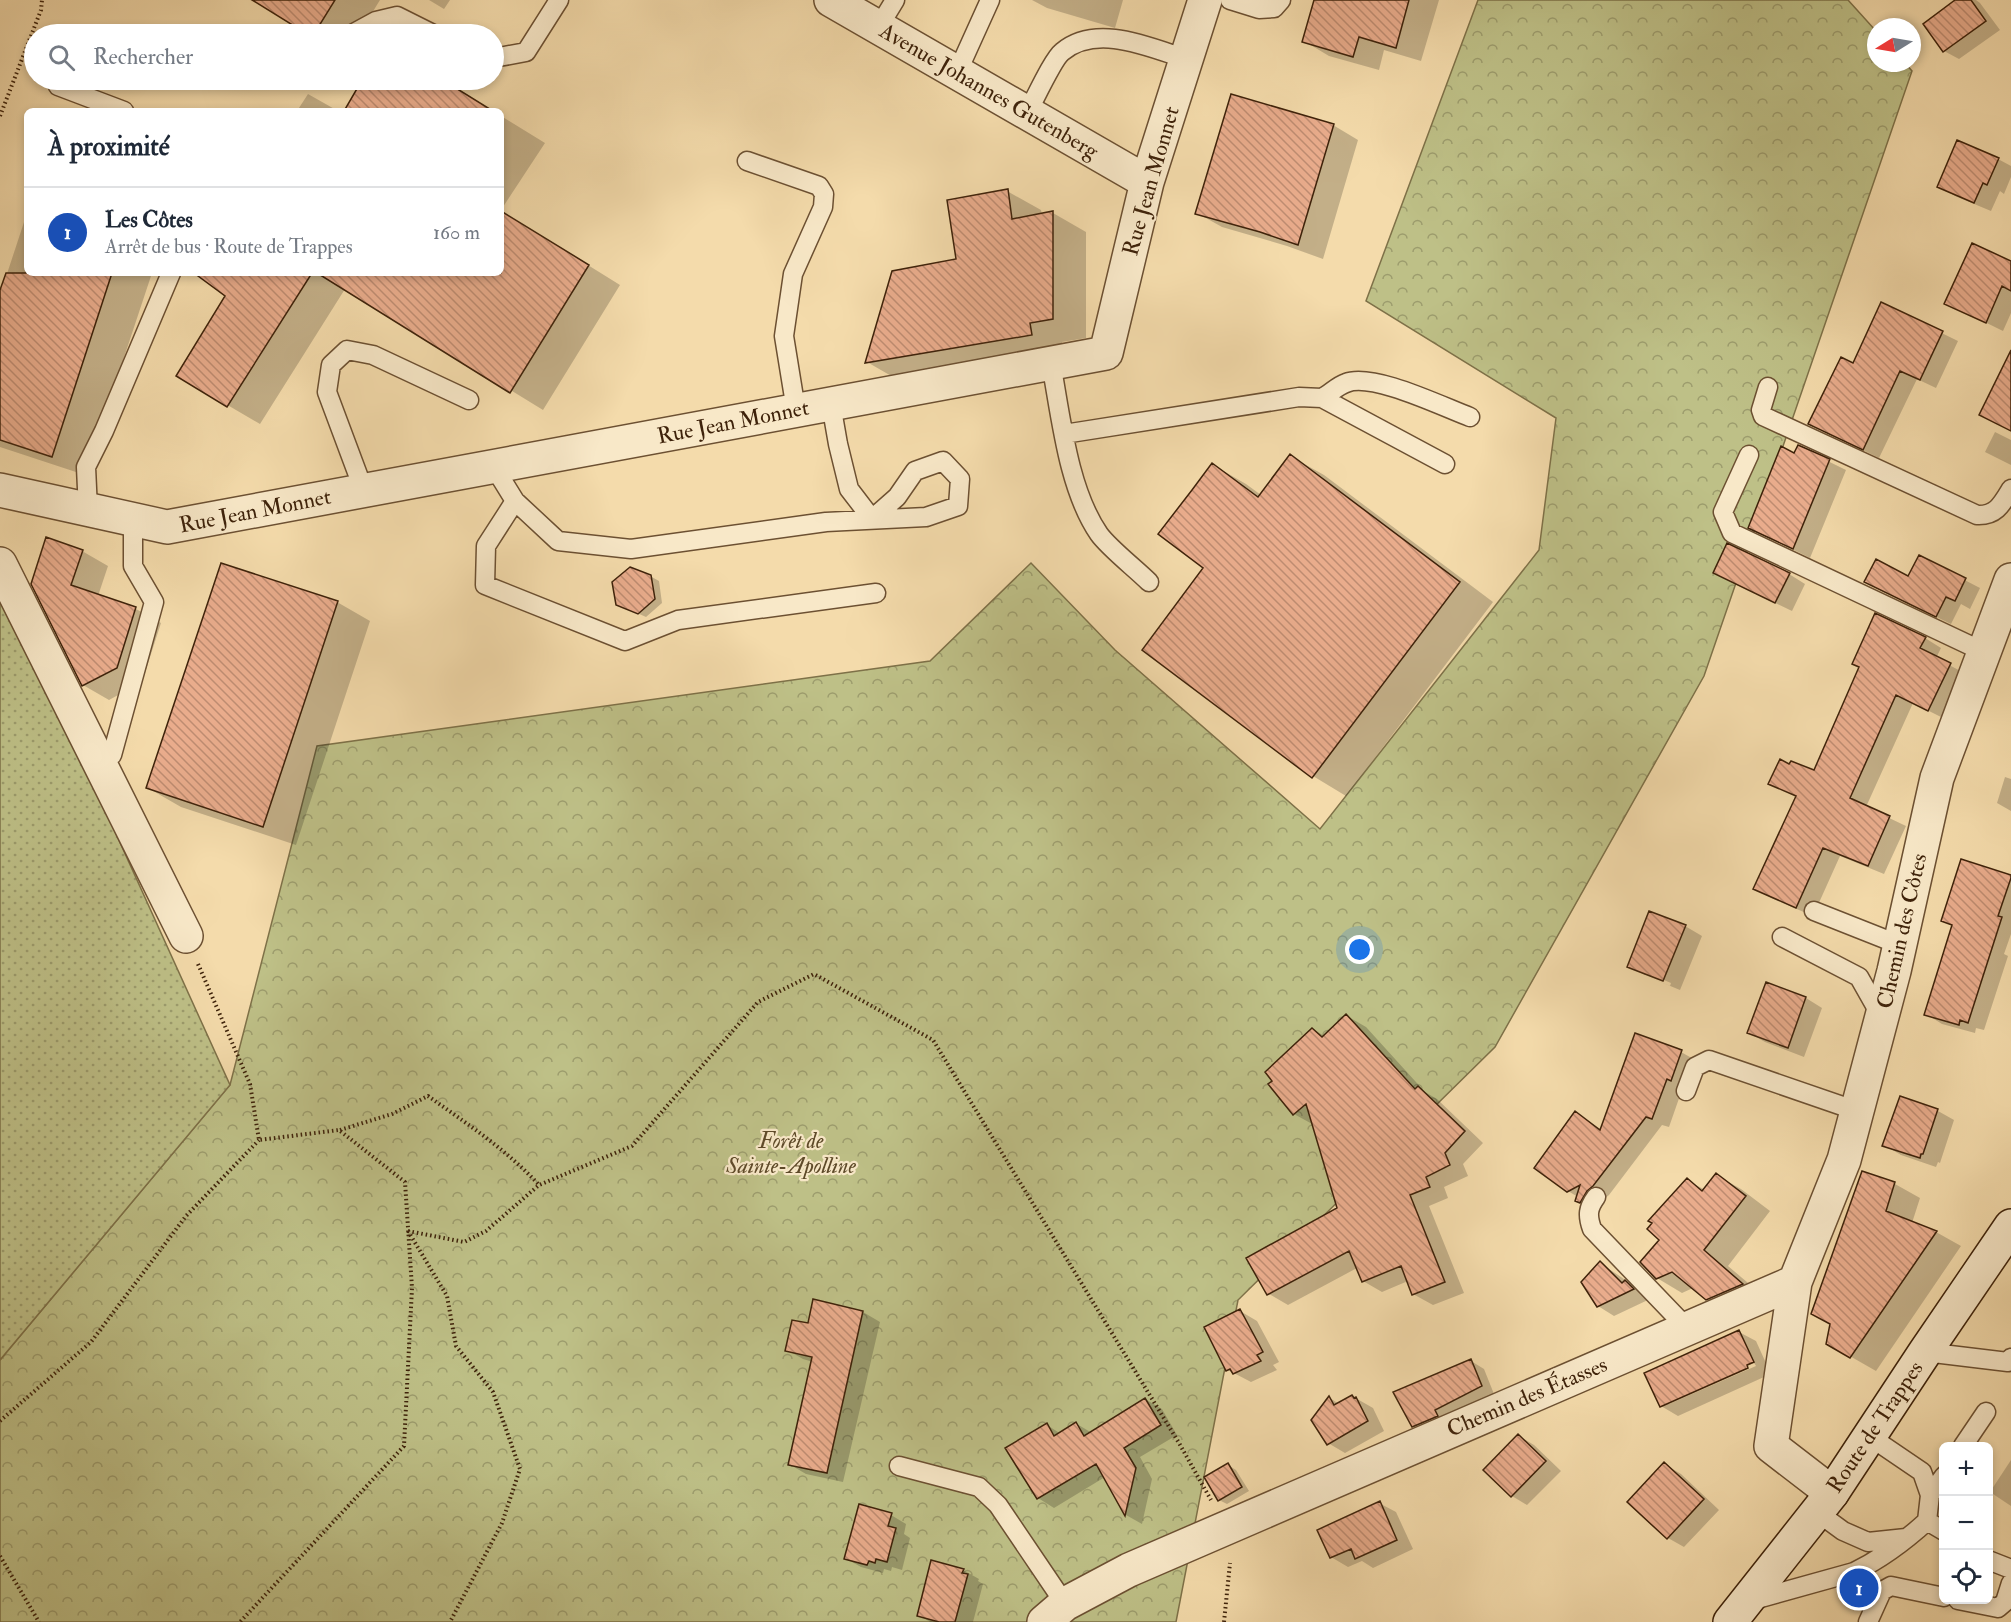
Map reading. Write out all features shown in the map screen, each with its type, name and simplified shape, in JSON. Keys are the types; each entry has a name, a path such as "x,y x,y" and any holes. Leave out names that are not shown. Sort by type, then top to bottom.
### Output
{"street":[{"name":"Avenue Johannes Gutenberg","path":"831,0 1147,182"},
{"name":"Rue Jean Monnet","path":"0,490 167,527 1106,353 1147,182 1205,0"},
{"path":"0,564 186,936"},
{"name":"Chemin des Côtes","path":"1795,1282 1844,1160 1900,945 1936,778 2011,580"},
{"name":"Route de Trappes","path":"1738,1612 1824,1503 2011,1226"},
{"path":"1795,1282 1771,1446 1824,1503"},
{"name":"Chemin des Étasses","path":"1054,1613 1129,1570 1795,1282"}],"lane":[{"path":"504,56 526,52 559,0"},
{"path":"878,28 895,0"},
{"path":"957,73 990,0"},
{"path":"1230,0 1259,9 1274,8 1281,0"},
{"path":"370,24 397,16 413,24"},
{"path":"1027,113 1060,53 1083,40 1120,38 1186,59"},
{"path":"69,90 116,108"},
{"path":"747,161 819,186 824,194 823,207 793,274 784,336 796,410"},
{"path":"88,510 86,467 104,431 170,276"},
{"path":"364,491 327,392 331,365 347,351 373,355 469,400"},
{"path":"1051,363 1064,434 1079,496 1100,536 1149,582"},
{"path":"1322,398 1347,382 1366,380 1386,385 1470,417"},
{"path":"1768,387 1761,410 1763,416 1977,515 1988,516 1995,511 2011,489"},
{"path":"1064,434 1299,397 1322,398 1445,464"},
{"path":"831,404 849,489 872,519"},
{"path":"1749,455 1723,512 1732,533 1984,652"},
{"path":"494,466 515,501 558,542 631,549 826,522 926,517 958,506 960,479 943,461 915,471 897,497 872,519"},
{"path":"515,501 486,546 485,585 625,641 678,620 876,592"},
{"path":"112,755 154,602 133,566 133,520"},
{"path":"1815,911 1900,945"},
{"path":"1782,937 1859,977 1882,1018"},
{"path":"1686,1091 1695,1067 1709,1060 1857,1111"},
{"path":"1596,1197 1589,1207 1588,1219 1592,1229 1687,1328"},
{"path":"1925,1352 2008,1362 2011,1358"},
{"path":"1966,1442 1986,1412"},
{"path":"1738,1612 1869,1565 1909,1538 1927,1521 1930,1495 1922,1472 1869,1436"},
{"path":"899,1466 979,1487 998,1505 1054,1613"},
{"path":"1930,1495 1939,1483"},
{"path":"1824,1503 1843,1531 1868,1542 1909,1538"},
{"path":"1927,1521 1939,1528"},
{"path":"1993,1562 2011,1569"},
{"path":"1980,1604 1998,1608 2005,1602 2011,1583"},
{"path":"1868,1622 1882,1591 1891,1586 1939,1596"}],"path":[{"path":"36,24 42,0"},
{"path":"0,116 24,54"},
{"path":"186,936 250,1084 259,1140"},
{"path":"408,1231 464,1242 486,1231 539,1185 632,1146 758,1002 814,974 933,1040 1179,1443 1226,1528 1232,1544 1224,1622"},
{"path":"0,1421 91,1342 186,1215 259,1140 339,1130 392,1114 428,1096 475,1130 529,1174 539,1185"},
{"path":"240,1622 404,1446 412,1288 405,1182 339,1130"},
{"path":"408,1231 447,1296 456,1346 493,1392 520,1469 502,1523 450,1622"},
{"path":"0,1556 39,1622"}],"green space":[{"name":"Forêt de Sainte-Apolline","path":"1478,0 1848,0 1867,21 1867,72 1912,72 1704,676 1495,1047 1238,1300 1176,1622 0,1622 0,1360 230,1085 317,746 930,661 1031,563 1115,650 1320,829 1539,550 1556,418 1366,301"},
{"path":"0,578 230,1085 0,1360"}],"building":[{"path":"252,0 335,0 320,24 291,24"},
{"path":"1314,0 1409,0 1396,48 1359,37 1353,57 1302,42"},
{"path":"1955,0 1971,0 1986,21 1943,52 1923,24"},
{"path":"356,90 459,90 488,108 346,108"},
{"path":"1231,94 1334,124 1298,245 1195,214"},
{"path":"1957,140 1999,158 1987,185 1983,183 1974,203 1937,187"},
{"path":"1008,189 1012,219 1053,211 1053,319 1030,323 1032,335 865,363 892,271 956,259 947,200"},
{"path":"504,213 589,265 510,393 322,276 504,276"},
{"path":"1972,243 2011,261 2011,291 2002,286 1986,323 1944,304"},
{"path":"6,273 24,273 24,276 111,276 52,457 0,440 0,290"},
{"path":"198,276 310,276 227,407 176,376 225,296"},
{"path":"1881,302 1943,331 1920,380 1900,371 1863,450 1808,424 1841,357 1853,363"},
{"path":"2011,350 2011,431 1979,415"},
{"path":"1798,445 1830,459 1793,549 1748,528 1781,446 1794,453"},
{"path":"1290,454 1460,582 1312,778 1142,650 1203,568 1158,534 1212,463 1258,497"},
{"path":"46,537 83,550 71,585 136,607 117,668 82,686 31,584"},
{"path":"1727,543 1790,573 1775,603 1713,573"},
{"path":"1919,555 1966,578 1955,601 1946,597 1936,617 1864,582 1876,559 1908,576"},
{"path":"221,563 338,601 263,827 146,788"},
{"path":"630,567 651,575 655,599 638,614 616,605 612,582"},
{"path":"1875,613 1926,637 1920,648 1951,663 1928,711 1896,695 1850,798 1890,816 1868,866 1823,848 1796,908 1753,889 1796,796 1768,784 1780,759 1789,764 1791,761 1814,770 1859,667 1852,664"},
{"path":"1961,859 2011,875 2011,878 1998,916 2002,917 1968,1023 1960,1020 1959,1025 1924,1015 1952,925 1941,921"},
{"path":"1649,911 1686,925 1663,981 1627,967"},
{"path":"1766,982 1806,997 1788,1048 1747,1033"},
{"path":"1346,1014 1415,1089 1418,1086 1465,1131 1445,1153 1450,1165 1426,1177 1430,1187 1410,1195 1445,1282 1412,1295 1401,1266 1362,1282 1349,1251 1267,1295 1246,1258 1337,1208 1306,1104 1293,1115 1268,1084 1272,1081 1265,1072 1312,1028 1322,1037"},
{"path":"1635,1033 1682,1050 1671,1081 1667,1079 1652,1119 1646,1117 1580,1203 1575,1201 1580,1185 1567,1192 1534,1168 1575,1111 1600,1130"},
{"path":"1900,1096 1938,1109 1920,1158 1882,1146"},
{"path":"1862,1171 1895,1182 1886,1211 1937,1231 1850,1358 1826,1344 1830,1324 1811,1314"},
{"path":"1716,1173 1746,1196 1704,1250 1743,1284 1706,1300 1672,1272 1656,1279 1640,1262 1659,1240 1647,1229 1652,1223 1648,1221 1687,1178 1702,1191"},
{"path":"1600,1261 1622,1283 1625,1280 1634,1289 1597,1307 1581,1282"},
{"path":"813,1299 863,1311 827,1473 788,1465 812,1357 785,1351 792,1320 808,1323"},
{"path":"1240,1309 1263,1352 1257,1355 1261,1361 1233,1374 1230,1369 1226,1371 1204,1327"},
{"path":"1739,1330 1754,1362 1747,1365 1748,1368 1660,1407 1644,1373"},
{"path":"1471,1359 1482,1386 1435,1410 1438,1416 1412,1427 1393,1392"},
{"path":"1352,1395 1356,1397 1368,1421 1327,1445 1311,1420 1329,1396 1334,1405"},
{"path":"1145,1398 1161,1425 1124,1448 1136,1468 1125,1516 1096,1464 1037,1499 1005,1448 1047,1423 1054,1436 1076,1422 1084,1436"},
{"path":"1518,1434 1546,1461 1511,1497 1483,1470"},
{"path":"1664,1462 1704,1499 1667,1539 1627,1502"},
{"path":"1228,1463 1242,1487 1218,1501 1204,1477"},
{"path":"1380,1501 1397,1540 1355,1559 1351,1549 1330,1558 1317,1530"},
{"path":"859,1504 892,1513 888,1526 896,1528 887,1562 876,1559 875,1563 869,1561 867,1565 844,1559"},
{"path":"931,1560 964,1569 962,1573 968,1574 955,1622 939,1622 917,1616"}],"place":[{"name":"Les Côtes","path":"1859,1588"}]}
